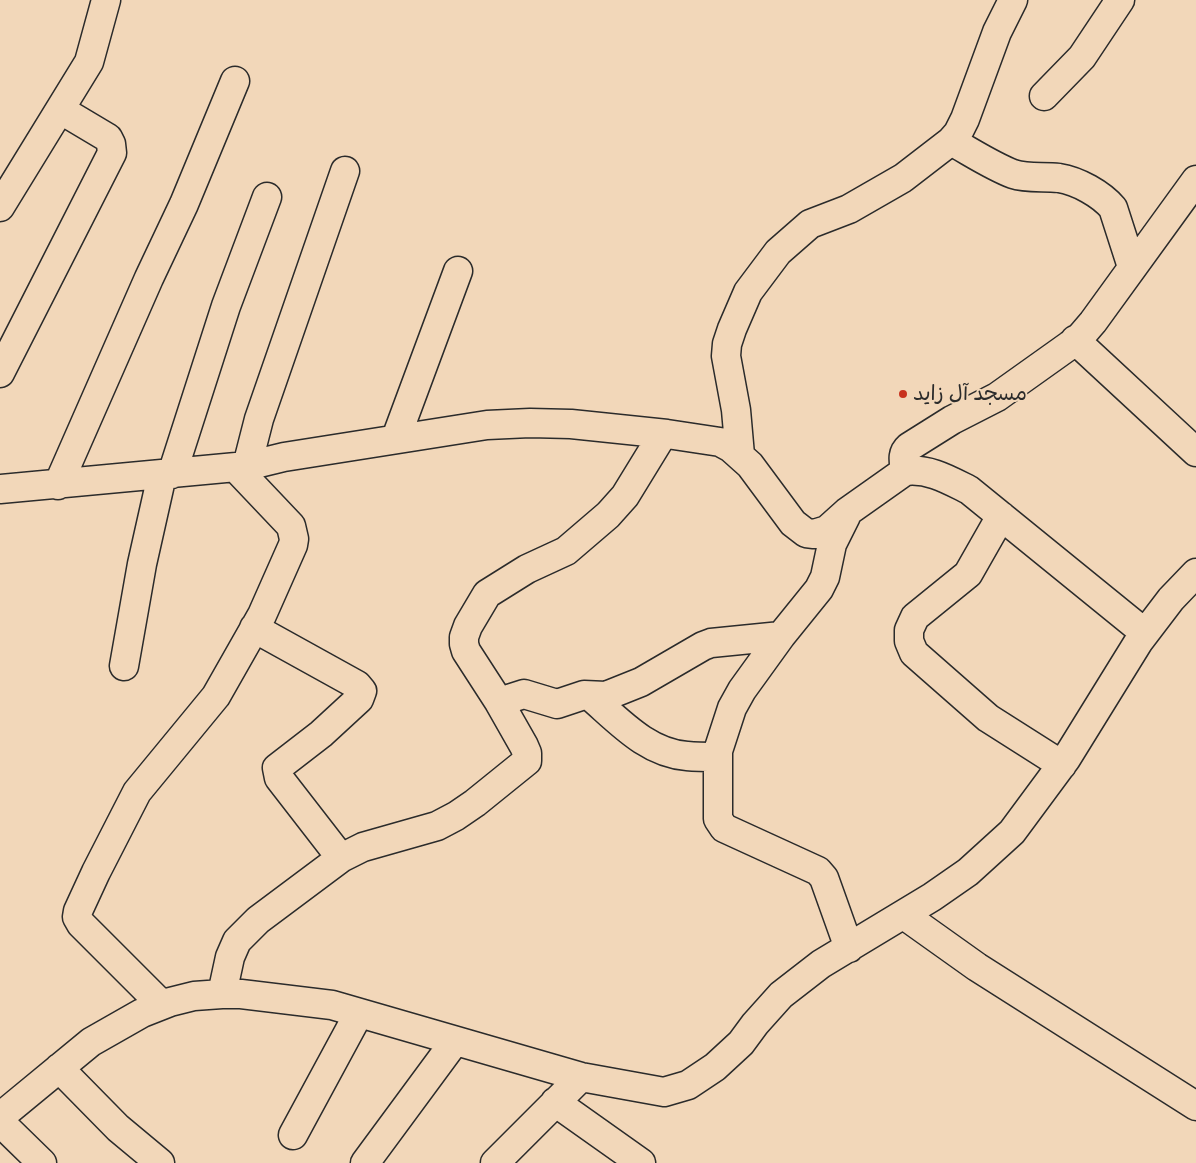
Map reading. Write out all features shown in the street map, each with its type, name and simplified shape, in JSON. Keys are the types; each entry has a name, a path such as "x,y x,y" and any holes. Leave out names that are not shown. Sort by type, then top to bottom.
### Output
{"street":[{"path":"0,207 89,62 106,0"},
{"path":"740,455 736,410 726,356 727,344 732,329 748,292 778,252 810,224 849,209 903,178 951,141 958,133 965,119 997,32 1013,0"},
{"path":"1044,96 1082,58 1120,0"},
{"path":"58,485 149,278 184,204 235,81"},
{"path":"0,372 112,153 108,138 61,110"},
{"path":"951,141 1011,173 1022,177 1059,178 1073,182 1106,200 1113,208 1132,267"},
{"path":"242,467 345,171"},
{"path":"906,471 903,458 905,450 952,420 997,396 1076,340 1093,322 1196,180"},
{"path":"124,666 142,564 167,475 226,306 267,197"},
{"path":"396,438 458,270"},
{"path":"1076,340 1196,452"},
{"path":"0,489 242,467 284,457 487,424 572,424 663,434 720,442 732,448 750,465 793,522 806,533 822,533 847,512 906,471 915,470 946,479 969,490 1145,633"},
{"path":"222,994 230,957 237,941 258,920 341,858 363,847 437,826 475,803 527,761 527,753 464,644 464,637 468,626 487,594 527,569 566,551 608,515 626,496 663,434"},
{"path":"162,1005 80,924 77,917 78,911 137,792 216,696 270,598 294,545 291,526 242,467"},
{"path":"847,512 832,544 825,577 820,589 781,636 742,690 732,708 718,757 718,819 724,828 818,871 824,878 849,948"},
{"path":"1001,516 968,574 915,617 909,630 909,641 914,653 988,718 1062,764"},
{"path":"0,1117 91,1042 142,1013 194,996 222,994 241,994 332,1006 581,1077 664,1092 688,1085 715,1067 741,1043 781,995 821,964 904,915 968,872 1012,832 1062,764 1145,633 1171,599 1196,572"},
{"path":"254,628 357,685 362,691 359,699 321,734 277,768 279,778 341,858"},
{"path":"499,702 524,694 557,704 584,695 606,696 640,682 711,643 781,636"},
{"path":"590,696 630,731 651,746 669,753 687,756 718,757"},
{"path":"904,915 977,967 1196,1106"},
{"path":"293,1135 359,1013"},
{"path":"365,1163 455,1041"},
{"path":"59,1068 118,1128 160,1163"},
{"path":"495,1163 581,1077"},
{"path":"556,1102 641,1163"},
{"path":"0,1122 42,1163"}],"place":[{"name":"مسجد آل زايد","path":"903,394"}]}
